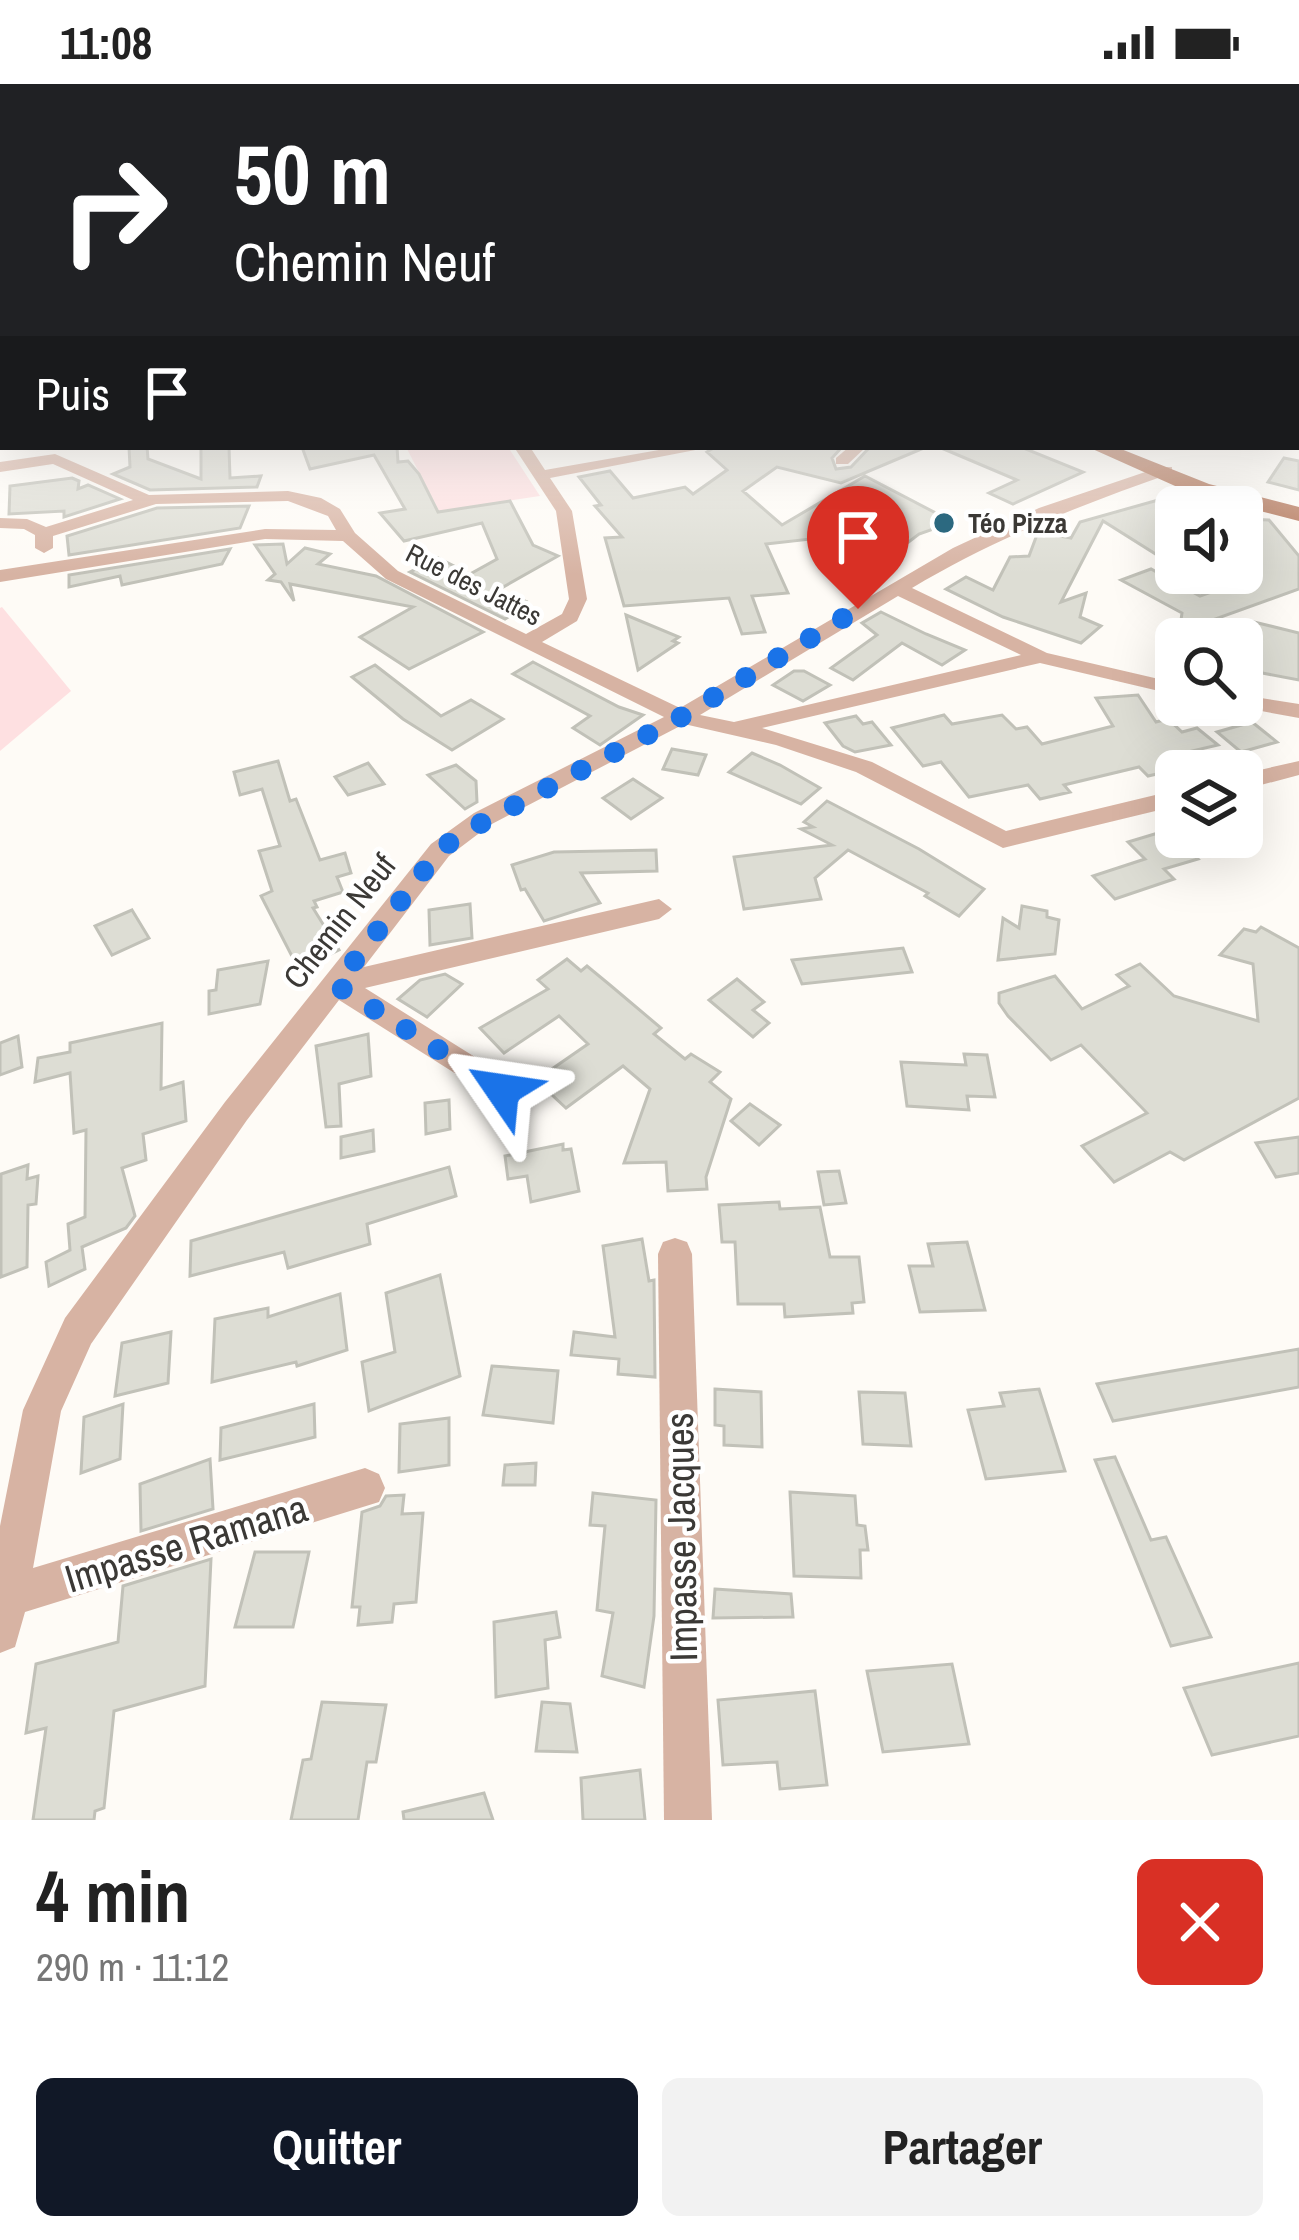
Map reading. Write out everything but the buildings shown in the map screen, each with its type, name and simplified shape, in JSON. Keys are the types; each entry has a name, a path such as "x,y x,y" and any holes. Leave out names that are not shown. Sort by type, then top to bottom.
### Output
{"main road":[{"path":"1106,450 1163,471"},
{"path":"1117,450 1218,495 1299,510"}],"street":[{"path":"524,450 564,511 578,599 570,617 527,642"},
{"path":"541,475 686,450"},
{"path":"842,461 855,450"},
{"path":"0,467 55,459 146,500"},
{"name":"Chemin Neuf","path":"3,1614 42,1410 78,1331 236,1111 440,850 482,819 681,717 959,552 1045,512 1163,471"},
{"name":"Rue des Jattes","path":"0,523 27,524 44,532 146,500 288,496 326,507 348,536 392,575 681,717 864,767 1003,840 1155,803"},
{"path":"36,571 44,532"},
{"path":"0,576 266,534 348,536"},
{"path":"897,588 1040,656 1155,684"},
{"path":"732,728 1040,656"},
{"path":"1263,705 1299,711"},
{"path":"1263,777 1299,768"},
{"path":"336,985 659,909"},
{"path":"336,985 502,1090"},
{"name":"Impasse Jacques","path":"676,1254 688,1820"},
{"name":"Impasse Ramana","path":"3,1614 365,1488"}],"shaded area":[{"path":"408,450 510,450 540,496 439,511"},
{"path":"0,608 71,691 0,751"}],"place":[{"name":"Téo Pizza","path":"944,523"}],"route":[{"path":"502,1090 336,985 440,850 461,834 681,717 858,609"}]}
